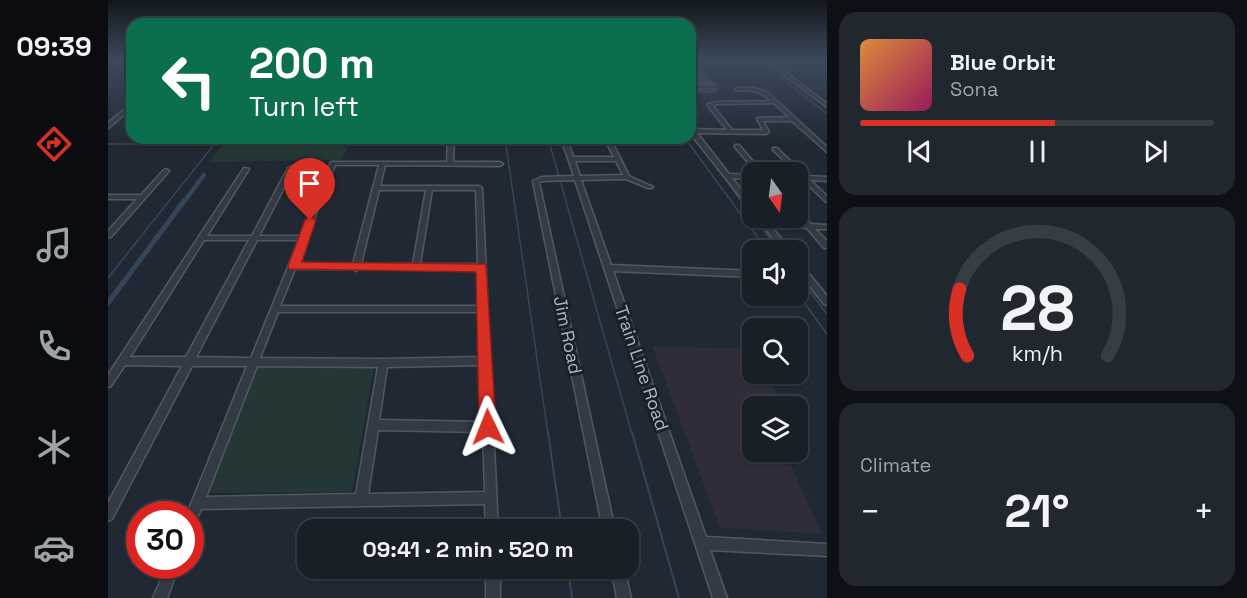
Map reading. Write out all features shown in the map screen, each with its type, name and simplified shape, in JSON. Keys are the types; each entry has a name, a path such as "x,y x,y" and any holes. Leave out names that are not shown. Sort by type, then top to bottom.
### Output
{"street":[{"path":"803,88 827,106"},
{"path":"737,89 761,91 827,150"},
{"path":"731,132 710,105 774,102"},
{"path":"108,126 126,111"},
{"path":"696,130 765,132 760,119 793,119"},
{"path":"696,136 742,194"},
{"path":"450,164 451,144"},
{"name":"Train Line Road","path":"566,144 720,598"},
{"path":"611,144 627,177 650,188"},
{"path":"737,146 751,162"},
{"path":"775,149 787,162"},
{"path":"571,159 618,159"},
{"path":"198,501 333,164 500,164"},
{"path":"356,268 382,164"},
{"path":"108,515 252,238 291,168"},
{"path":"108,383 246,169"},
{"path":"108,235 166,171"},
{"path":"728,176 742,177"},
{"name":"Jim Road","path":"607,519 536,181 560,178 627,177"},
{"path":"808,178 827,179"},
{"path":"808,183 827,200"},
{"path":"376,188 479,188 492,519"},
{"path":"416,267 429,188"},
{"path":"108,197 143,197"},
{"path":"808,226 827,226"},
{"path":"808,226 827,246"},
{"path":"768,228 778,240"},
{"path":"202,238 303,238"},
{"path":"294,266 482,267"},
{"path":"608,268 742,274"},
{"path":"808,281 827,303"},
{"path":"817,290 827,291"},
{"path":"275,309 483,309"},
{"path":"122,361 383,363 485,361"},
{"path":"361,500 383,363"},
{"path":"373,425 488,427"},
{"path":"204,502 491,498"},
{"path":"701,543 827,550"},
{"path":"160,598 168,579"},
{"path":"493,579 493,598"},
{"path":"620,579 624,598"}],"shaded area":[{"path":"652,346 742,349 742,384 771,384 777,396 742,396 742,462 790,462 822,534 720,528"}],"green space":[{"path":"223,144 349,144 342,160 209,162"},
{"path":"375,362 352,492 208,493 259,363"}],"waterway":[{"path":"794,88 827,114"},
{"path":"108,122 126,108"},
{"path":"108,144 126,144"},
{"path":"126,144 206,144"},
{"path":"506,144 548,434"},
{"path":"550,144 632,434"},
{"path":"689,144 760,240"},
{"path":"108,278 212,147 210,145"},
{"path":"700,145 742,202"},
{"path":"183,203 204,175"},
{"path":"108,303 184,201"},
{"path":"762,228 771,240"},
{"path":"808,289 827,314"},
{"path":"807,306 827,334"},
{"path":"548,432 560,519"},
{"path":"632,432 679,598"},
{"path":"569,579 572,598"}],"route":[{"path":"310,220 294,266 482,267 488,427"}]}
